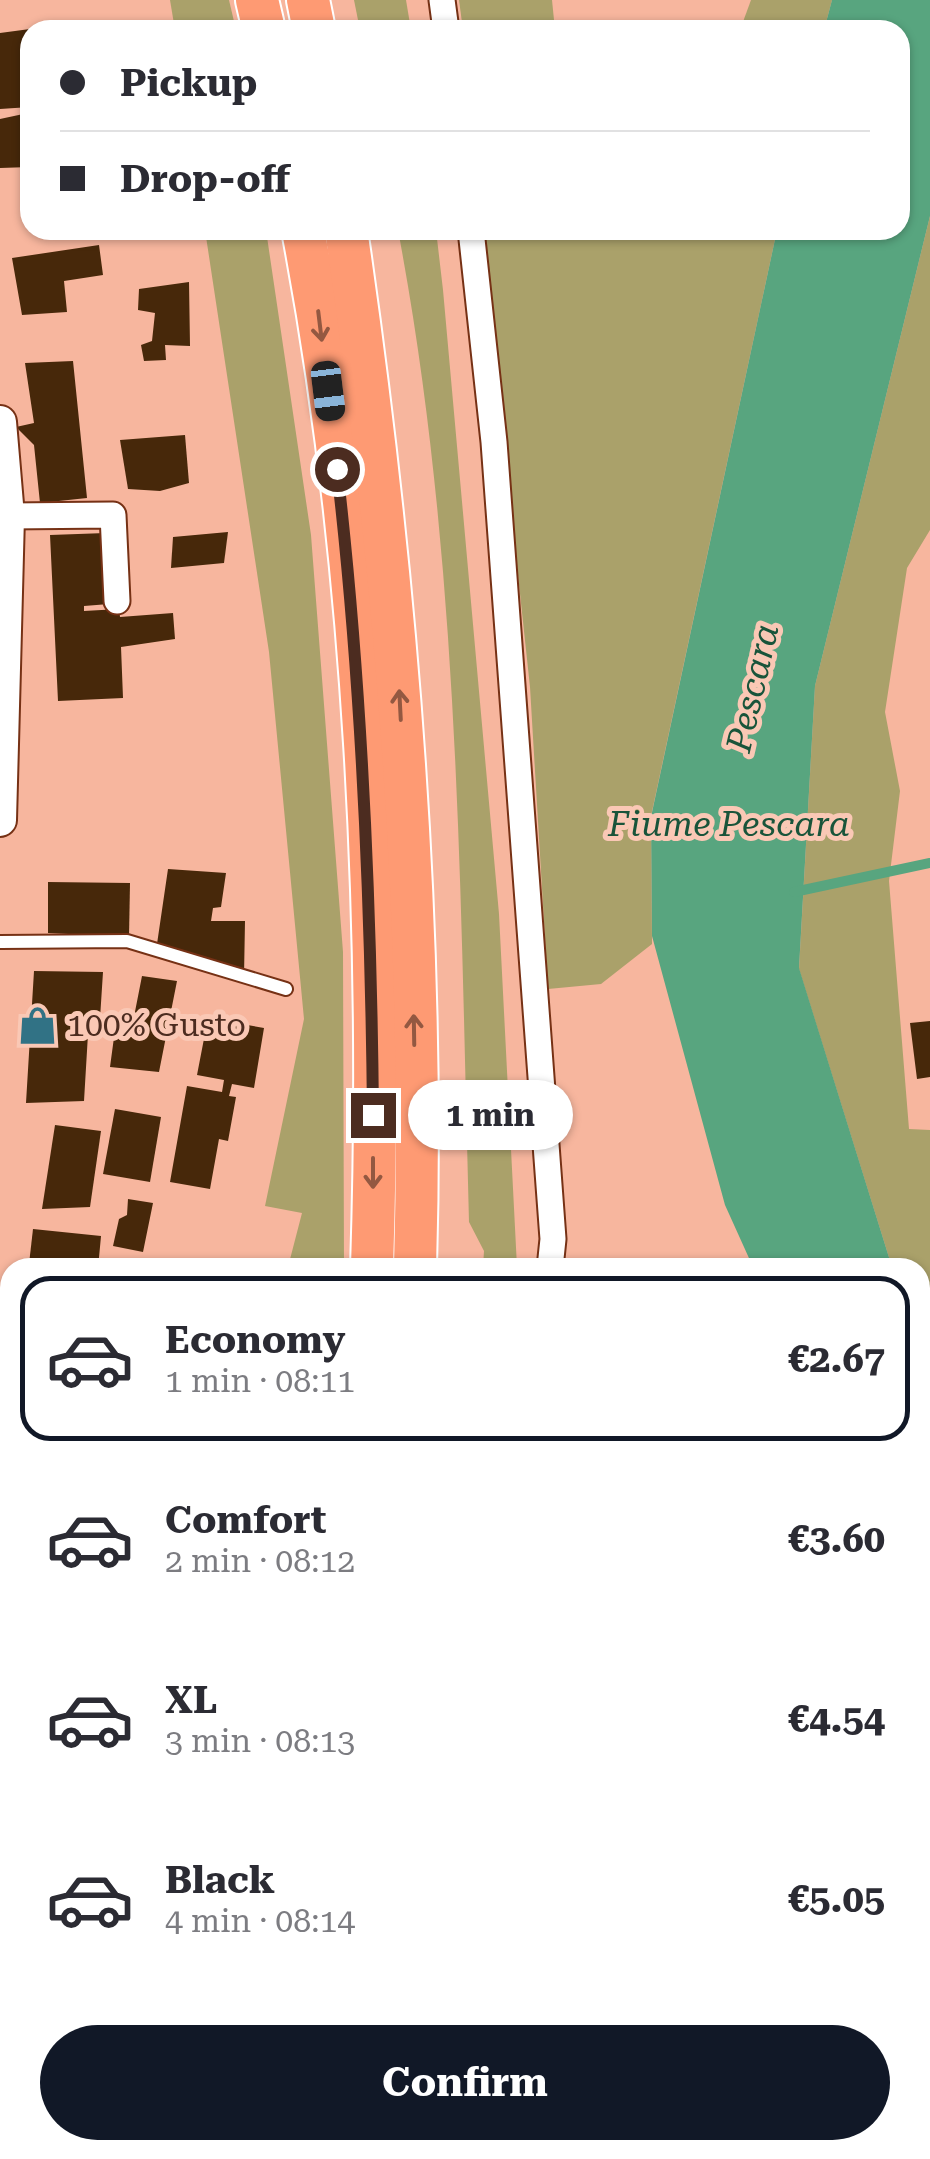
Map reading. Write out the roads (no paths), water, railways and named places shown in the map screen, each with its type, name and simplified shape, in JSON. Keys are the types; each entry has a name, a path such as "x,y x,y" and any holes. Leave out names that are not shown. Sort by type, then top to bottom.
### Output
{"highway":[{"path":"305,240 319,314 355,624 372,928 372,1258"},
{"path":"347,240 394,601 412,919 415,1258"}],"street":[{"path":"472,240 495,462 553,1238 551,1258"},
{"path":"0,422 8,516 0,820"},
{"path":"8,516 112,515 117,601"}],"lane":[{"path":"0,942 126,941 286,990"}],"water":[{"name":"Fiume Pescara","path":"832,0 930,0 930,216 815,686 799,968 889,1258 749,1258 725,1205 652,936 651,817 775,240 910,240 910,20 827,20"}],"waterway":[{"path":"794,892 930,863"}],"place":[{"name":"100% Gusto","path":"37,1025"}],"water label":[{"name":"Pescara","path":"753,688"}]}
